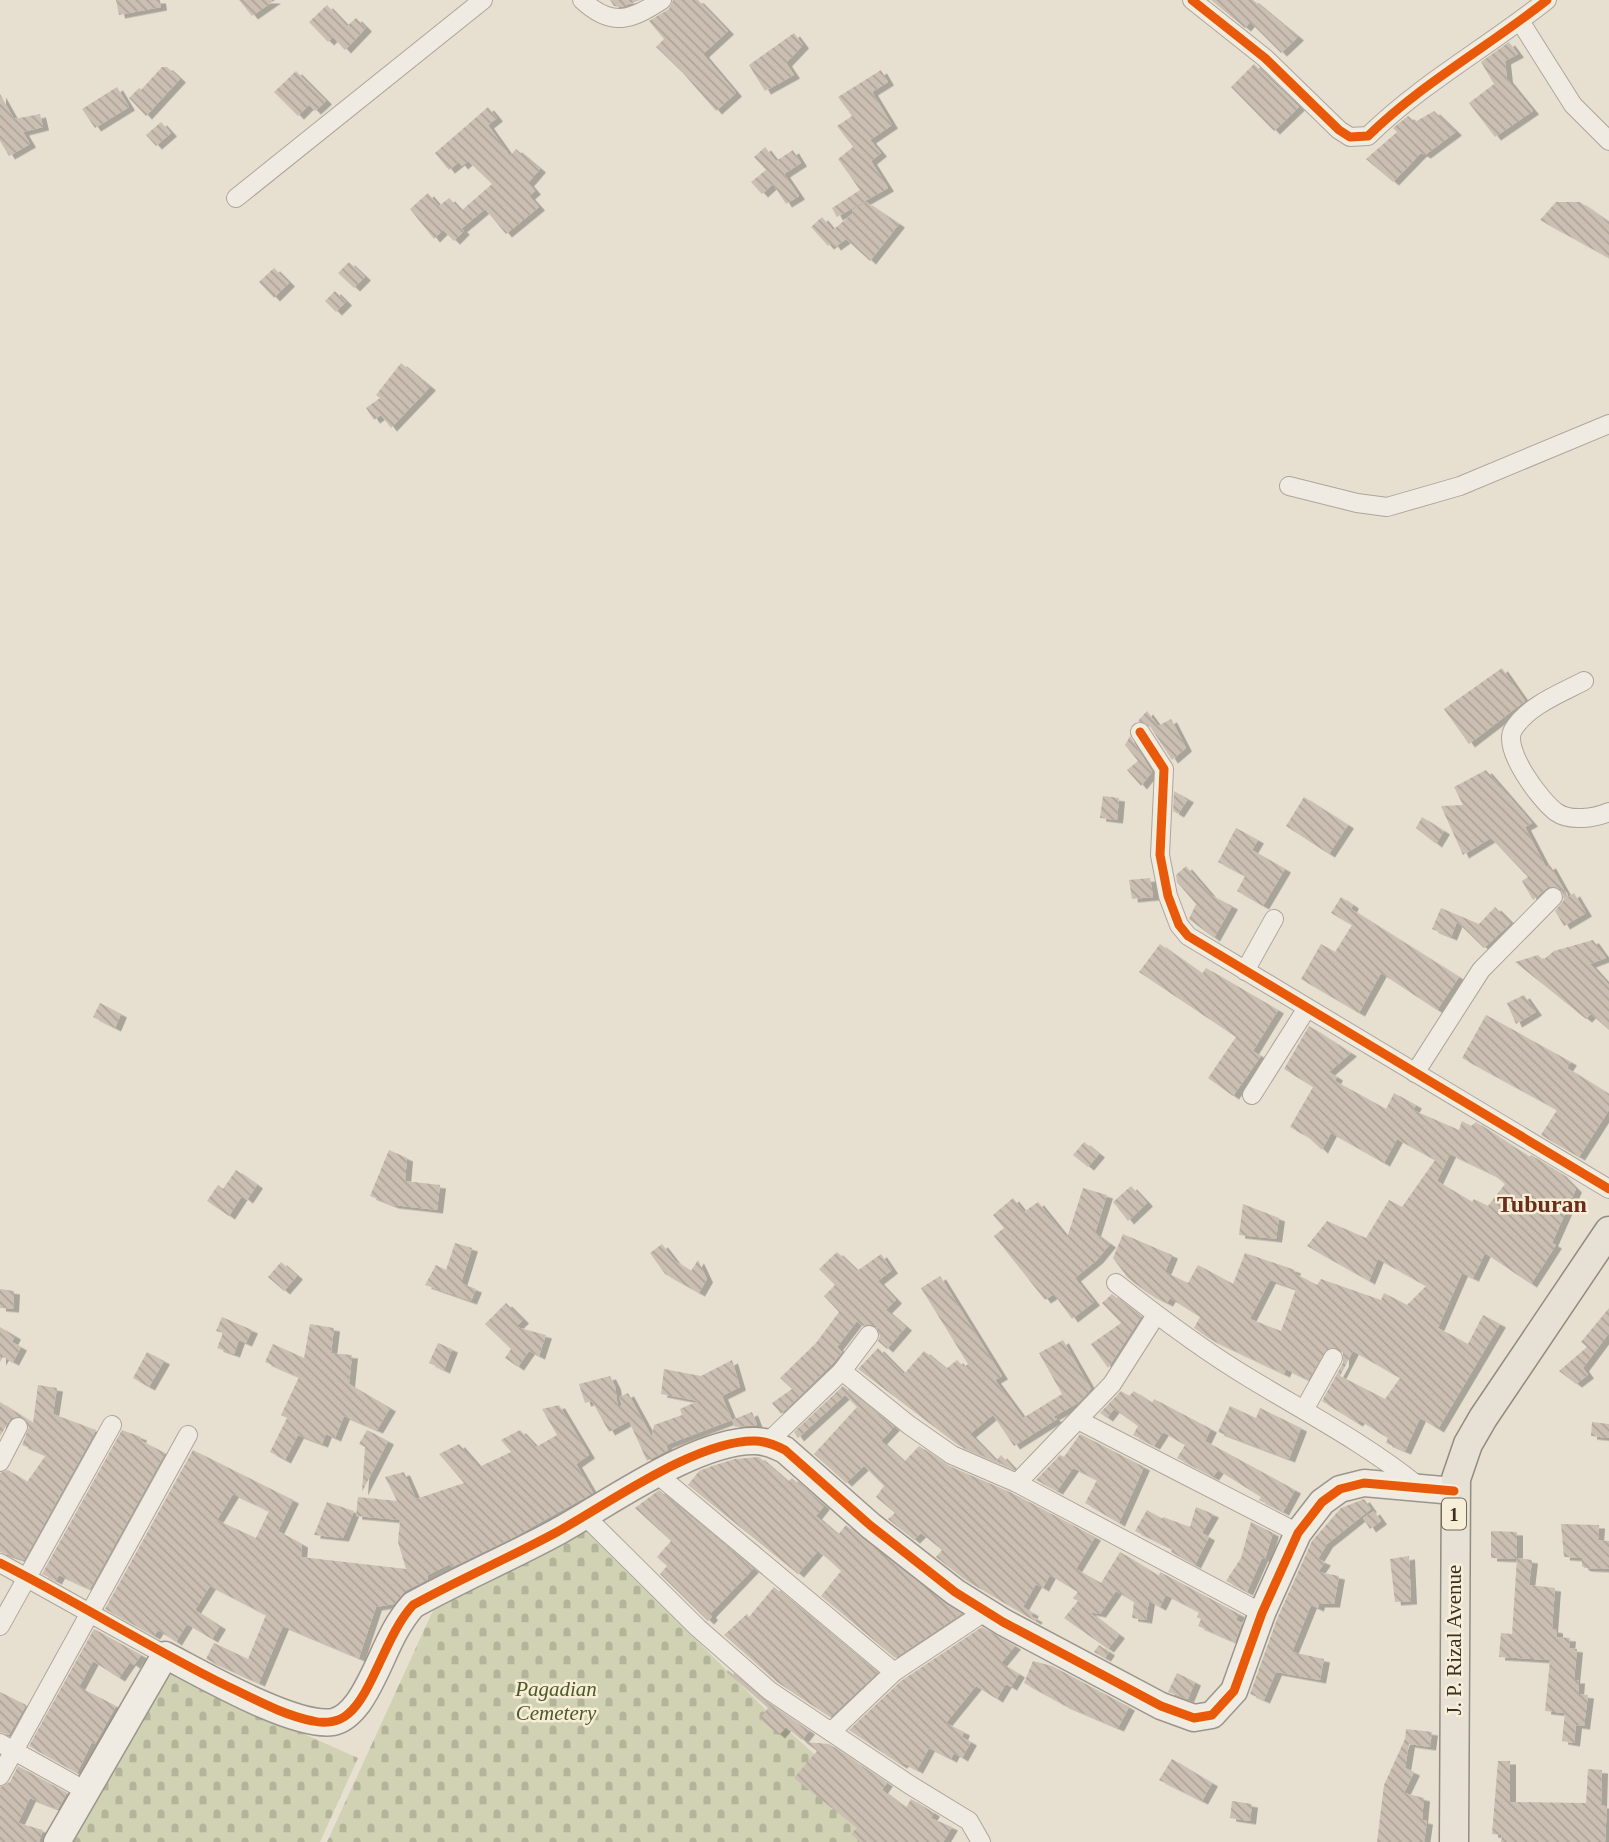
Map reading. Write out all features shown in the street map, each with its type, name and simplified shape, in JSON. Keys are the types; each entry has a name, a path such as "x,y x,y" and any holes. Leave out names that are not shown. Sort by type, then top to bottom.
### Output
{"main road":[{"name":"J. P. Rizal Avenue","path":"1454,1842 1454,1491 1468,1444 1483,1418 1609,1231"}],"street":[{"path":"236,198 483,0"},
{"path":"582,0 609,16 633,18 662,0"},
{"path":"1192,1 1265,58 1339,130 1358,138 1368,135 1423,87 1547,0"},
{"path":"1520,21 1573,105 1593,129 1609,141"},
{"path":"1289,486 1373,506 1387,506 1460,486 1609,424"},
{"path":"1584,681 1524,717 1514,729 1511,746 1514,755 1542,797 1557,813 1583,817 1609,812"},
{"path":"1140,732 1164,769 1159,847 1165,884 1179,926 1188,936 1609,1189"},
{"path":"1415,1073 1481,970 1552,897"},
{"path":"1245,971 1274,919"},
{"path":"1252,1095 1307,1008"},
{"path":"1116,1283 1156,1315 1248,1377 1385,1459 1417,1485"},
{"path":"1017,1483 1127,1365 1156,1315"},
{"path":"768,1442 842,1371 869,1335"},
{"path":"1304,1410 1333,1358"},
{"path":"842,1371 909,1425 953,1455 1017,1483 1262,1613"},
{"path":"1078,1420 1298,1533"},
{"path":"0,1626 112,1425"},
{"path":"0,1462 18,1427"},
{"path":"0,1776 7,1747 90,1613 188,1435"},
{"path":"0,1563 165,1656 283,1713 315,1722 335,1722 348,1714 359,1701 398,1622 413,1605 585,1516 657,1474 730,1445 753,1440 768,1442 785,1450 871,1526 955,1592 1161,1706 1194,1718 1212,1716 1234,1691 1262,1613 1298,1533 1322,1502 1340,1489 1364,1483 1417,1485 1454,1491"},
{"path":"657,1474 894,1672"},
{"path":"585,1516 698,1628 770,1691 910,1785 969,1821 981,1842"},
{"path":"832,1731 894,1672 986,1611"},
{"path":"57,1842 165,1656"},
{"path":"7,1747 86,1791"}],"green space":[{"name":"Pagadian Cemetery","path":"583,1526 773,1717 898,1829 889,1842 327,1842 436,1604"},
{"path":"169,1674 358,1758 320,1842 72,1842"}],"building":[{"path":"116,0 160,0 161,7 119,15"},
{"path":"239,0 275,0 252,16"},
{"path":"610,0 640,0 621,7 614,6"},
{"path":"673,0 698,0 728,31 703,54 736,93 716,111 656,47 664,39 649,21 669,9"},
{"path":"1211,0 1253,0 1298,37 1281,53 1250,22 1245,28"},
{"path":"327,5 347,26 356,18 366,28 345,50 333,37 328,42 309,22"},
{"path":"794,33 803,45 786,63 794,75 765,91 749,65"},
{"path":"1509,42 1518,54 1505,61 1507,79 1533,111 1495,137 1469,103 1494,84 1481,62"},
{"path":"1254,64 1299,107 1274,131 1231,87"},
{"path":"162,67 167,67 180,79 146,116 129,98 139,88 141,90"},
{"path":"881,70 888,82 872,92 892,125 870,140 881,153 871,161 888,188 837,217 832,208 860,190 838,159 853,147 837,126 852,116 838,97"},
{"path":"296,71 326,101 315,111 309,105 298,116 274,92"},
{"path":"117,87 129,107 95,128 82,109"},
{"path":"0,94 14,119 40,114 43,127 23,132 30,144 9,156 0,141"},
{"path":"488,107 497,118 488,125 510,156 516,149 540,169 528,183 535,191 529,196 539,207 506,234 485,209 461,229 464,231 454,241 443,230 434,239 410,209 428,193 439,206 449,198 461,211 492,184 468,161 462,166 459,162 449,170 435,153"},
{"path":"1434,111 1456,132 1425,155 1421,153 1393,182 1366,159 1397,132 1393,128 1408,116 1415,122"},
{"path":"161,122 171,133 156,146 146,135"},
{"path":"765,147 776,161 793,150 801,163 784,174 799,196 786,204 773,184 762,194 751,182 766,170 754,157"},
{"path":"866,202 899,224 870,261 846,239 835,247 832,243 828,246 811,227 822,217 833,230 853,213 852,210"},
{"path":"1556,202 1580,202 1609,222 1609,258 1540,220"},
{"path":"349,262 365,277 354,288 338,273"},
{"path":"274,268 289,283 274,298 259,282"},
{"path":"335,291 346,302 336,312 325,301"},
{"path":"401,363 430,387 391,428 381,415 374,420 366,408 380,398 376,395"},
{"path":"1502,668 1525,701 1469,744 1444,709"},
{"path":"1147,711 1158,726 1171,719 1186,748 1172,760 1149,725 1138,721"},
{"path":"1130,736 1152,772 1141,786 1127,770 1138,761 1125,745"},
{"path":"1486,770 1532,823 1525,827 1546,867 1550,865 1568,897 1574,893 1586,913 1564,926 1555,911 1564,900 1561,889 1549,886 1533,900 1522,881 1528,877 1491,838 1463,855 1441,806 1463,805 1454,787"},
{"path":"1174,791 1188,799 1178,814 1173,811"},
{"path":"1103,796 1119,798 1117,820 1100,818"},
{"path":"1304,797 1348,825 1329,854 1286,826"},
{"path":"1422,817 1444,831 1436,844 1416,828"},
{"path":"1236,828 1258,840 1252,850 1285,869 1263,906 1237,891 1245,876 1218,862"},
{"path":"1186,866 1211,895 1232,906 1214,938 1189,919 1196,904 1177,882 1176,875"},
{"path":"1150,878 1153,897 1132,899 1129,880"},
{"path":"1341,897 1353,905 1351,909 1459,977 1437,1010 1381,973 1359,1013 1301,979 1321,944 1335,952 1352,925 1331,913"},
{"path":"1495,907 1511,923 1484,948 1457,922 1451,937 1432,929 1441,908 1479,924"},
{"path":"1593,940 1606,958 1590,964 1609,985 1609,1030 1591,1014 1586,1019 1515,962 1538,955 1543,960 1554,951"},
{"path":"1160,944 1202,974 1206,968 1278,1010 1253,1051 1261,1056 1233,1096 1208,1078 1236,1037 1139,972"},
{"path":"1524,995 1536,1012 1516,1024 1507,1003"},
{"path":"100,1003 121,1014 115,1028 93,1017"},
{"path":"1486,1015 1571,1062 1567,1068 1609,1094 1609,1110 1579,1157 1541,1135 1557,1110 1462,1058"},
{"path":"1309,1026 1351,1053 1329,1072 1337,1077 1335,1081 1386,1109 1394,1093 1416,1105 1413,1110 1459,1130 1462,1121 1471,1126 1476,1122 1529,1157 1531,1155 1560,1173 1576,1189 1552,1243 1556,1245 1531,1284 1485,1253 1473,1278 1462,1273 1438,1328 1468,1344 1483,1315 1500,1324 1438,1429 1420,1418 1405,1451 1386,1443 1388,1438 1322,1401 1343,1363 1343,1353 1339,1348 1327,1349 1308,1380 1286,1369 1284,1374 1210,1339 1194,1328 1200,1317 1170,1298 1167,1303 1149,1294 1128,1278 1113,1258 1123,1234 1172,1255 1165,1272 1188,1283 1198,1265 1233,1284 1245,1253 1295,1270 1294,1273 1317,1285 1321,1279 1381,1300 1384,1293 1407,1305 1426,1286 1378,1259 1369,1281 1307,1246 1327,1221 1366,1238 1389,1200 1402,1207 1435,1160 1397,1139 1384,1163 1331,1133 1322,1150 1308,1137 1290,1127 1313,1087 1284,1069","holes":["1450,1154 1494,1175 1505,1184 1488,1206 1474,1199 1472,1202 1437,1181","1270,1280 1296,1289 1281,1331 1250,1319","1353,1351 1400,1378 1385,1399 1340,1376"]},
{"path":"1084,1142 1099,1154 1088,1167 1073,1155"},
{"path":"389,1150 407,1158 405,1181 440,1185 437,1210 393,1205 370,1196"},
{"path":"236,1170 257,1185 247,1200 242,1196 229,1216 207,1201 218,1185 223,1189"},
{"path":"1131,1186 1147,1203 1128,1221 1113,1202"},
{"path":"1083,1188 1107,1195 1095,1233 1110,1244 1097,1260 1075,1278 1094,1302 1072,1319 1054,1294 1045,1300 994,1236 1004,1228 993,1215 1013,1198 1024,1212 1038,1202 1067,1238"},
{"path":"1243,1204 1279,1218 1276,1239 1239,1235"},
{"path":"455,1243 472,1248 461,1283 476,1289 471,1301 425,1285 436,1265 446,1270"},
{"path":"662,1244 675,1261 691,1271 698,1260 707,1279 699,1293 665,1274 650,1253"},
{"path":"837,1252 857,1271 881,1254 892,1270 878,1281 896,1300 886,1310 906,1327 887,1349 878,1341 880,1336 876,1326 862,1326 857,1321 837,1347 842,1352 781,1414 772,1403 792,1389 780,1378 816,1343 839,1312 824,1296 835,1285 819,1269"},
{"path":"281,1262 297,1276 284,1291 268,1277"},
{"path":"940,1276 1002,1376 995,1380 1023,1418 1062,1394 1039,1353 1063,1340 1091,1389 1078,1403 1053,1417 1057,1419 1014,1446 993,1415 970,1434 996,1461 1001,1455 1014,1469 958,1445 858,1369 878,1348 904,1374 924,1351 946,1369 957,1360 964,1367 968,1364 921,1288"},
{"path":"0,1289 14,1291 13,1309 0,1308"},
{"path":"1112,1294 1141,1317 1108,1368 1091,1344 1121,1323 1102,1303"},
{"path":"506,1303 523,1320 516,1327 546,1335 539,1356 529,1351 518,1367 505,1358 511,1349 485,1324"},
{"path":"1609,1308 1609,1333 1583,1368 1588,1375 1576,1384 1559,1371 1587,1347 1581,1342"},
{"path":"222,1317 252,1330 246,1343 239,1340 234,1354 217,1348 223,1333 216,1331"},
{"path":"310,1324 334,1328 331,1353 352,1355 349,1384 390,1408 377,1430 344,1416 335,1438 326,1434 322,1444 298,1435 285,1460 270,1452 287,1418 281,1415 299,1377 265,1362 273,1344 304,1358"},
{"path":"0,1327 15,1336 12,1342 21,1347 13,1362 3,1357 0,1362"},
{"path":"438,1343 452,1349 444,1370 429,1363"},
{"path":"147,1352 164,1361 149,1387 133,1378"},
{"path":"732,1360 740,1387 722,1396 732,1420 666,1445 668,1450 647,1461 629,1421 609,1432 592,1401 585,1403 579,1384 610,1376 615,1386 618,1408 622,1405 619,1397 628,1393 652,1437 654,1425 682,1415 680,1409 698,1401 661,1394 664,1369 701,1376"},
{"path":"38,1385 57,1388 53,1414 96,1430 24,1560 0,1552 0,1473 8,1470 27,1482 46,1455 22,1445 29,1427 23,1417 11,1418 0,1436 0,1402 33,1423"},
{"path":"843,1386 894,1427 881,1441 904,1462 919,1446 947,1465 1012,1493 1095,1537 1076,1569 1101,1583 1120,1552 1159,1576 1160,1572 1239,1614 1236,1620 1242,1623 1235,1642 1198,1626 1201,1619 1197,1617 1199,1612 1166,1595 1160,1607 1149,1601 1146,1620 1132,1618 1134,1602 1116,1591 1100,1614 1089,1612 1119,1635 1108,1649 1064,1618 1078,1601 1073,1598 1078,1592 1050,1575 1043,1588 1036,1584 1023,1607 1033,1613 1031,1616 1037,1619 1035,1621 964,1579 936,1557 942,1550 921,1533 914,1540 888,1519 895,1513 876,1497 884,1486 864,1466 846,1483 814,1454 857,1407 845,1395 798,1438 794,1432"},
{"path":"1121,1391 1129,1396 1134,1391 1152,1403 1154,1399 1211,1429 1205,1441 1295,1490 1283,1512 1259,1500 1261,1497 1218,1470 1213,1477 1177,1458 1185,1445 1163,1432 1154,1446 1133,1435 1138,1426 1114,1409 1107,1418 1100,1413"},
{"path":"559,1405 589,1455 576,1464 593,1493 514,1537 452,1567 450,1564 428,1575 428,1579 405,1591 394,1604 376,1607 359,1658 283,1626 259,1683 206,1659 214,1643 248,1659 266,1615 210,1586 195,1610 220,1626 212,1639 187,1624 176,1642 158,1630 154,1636 105,1609 193,1450 293,1500 278,1531 302,1544 301,1557 406,1569 398,1542 400,1520 356,1516 358,1497 397,1501 385,1477 404,1472 416,1499 464,1483 439,1454 459,1444 479,1467 511,1452 501,1440 520,1430 536,1447 557,1435 542,1409","holes":["233,1494 269,1511 256,1538 217,1520"]},
{"path":"1230,1406 1256,1418 1260,1408 1301,1428 1289,1459 1218,1432"},
{"path":"752,1412 757,1425 735,1427 732,1420"},
{"path":"1592,1422 1609,1424 1609,1438 1591,1436"},
{"path":"122,1430 141,1437 140,1440 165,1453 90,1589 59,1575 56,1581 42,1574"},
{"path":"367,1430 388,1441 362,1492 365,1447 359,1444"},
{"path":"1080,1434 1144,1467 1119,1523 1085,1503 1097,1480 1073,1468 1057,1491 1036,1480 1060,1455 1064,1457"},
{"path":"759,1457 788,1482 792,1478 824,1506 816,1516 838,1535 846,1525 961,1614 895,1658 821,1596 841,1571 829,1560 818,1551 798,1574 688,1485 699,1471 735,1459"},
{"path":"659,1490 753,1569 710,1614 712,1617 708,1621 660,1574 667,1566 657,1557 671,1541 635,1508"},
{"path":"1364,1499 1371,1509 1327,1544 1318,1559 1325,1562 1318,1572 1339,1576 1334,1604 1319,1604 1318,1608 1311,1605 1292,1652 1324,1659 1320,1680 1276,1672 1264,1700 1250,1694 1277,1619 1312,1541 1341,1508"},
{"path":"327,1502 354,1511 343,1538 314,1535"},
{"path":"1196,1507 1213,1514 1202,1533 1209,1537 1195,1565 1171,1552 1172,1549 1135,1531 1147,1510 1162,1519 1163,1517 1190,1527"},
{"path":"1374,1511 1381,1521 1370,1529 1363,1518"},
{"path":"1251,1522 1273,1533 1265,1559 1262,1558 1247,1592 1226,1581 1241,1558"},
{"path":"1561,1524 1599,1525 1598,1540 1609,1541 1609,1569 1585,1568 1582,1566 1582,1558 1564,1557"},
{"path":"1491,1531 1517,1532 1517,1559 1491,1558"},
{"path":"1409,1556 1411,1601 1395,1602 1390,1559"},
{"path":"1517,1558 1532,1560 1529,1585 1555,1588 1552,1629 1557,1630 1557,1637 1570,1638 1569,1648 1577,1649 1574,1680 1579,1680 1578,1694 1588,1695 1584,1726 1576,1725 1574,1743 1562,1741 1565,1713 1545,1711 1550,1660 1499,1657 1501,1633 1512,1634"},
{"path":"774,1587 877,1673 830,1717 777,1682 724,1635 747,1614 749,1617"},
{"path":"982,1627 1015,1646 1001,1663 1019,1674 1011,1687 1006,1684 997,1699 976,1686 946,1723 964,1732 962,1737 971,1742 962,1758 954,1753 951,1759 929,1748 917,1770 903,1763 901,1765 849,1730 901,1681"},
{"path":"94,1629 141,1655 134,1665 130,1662 119,1678 93,1661 79,1687 116,1706 95,1744 92,1742 77,1773 29,1746"},
{"path":"1099,1645 1109,1652 1105,1658 1094,1652"},
{"path":"1033,1661 1052,1666 1129,1707 1118,1728 1064,1705 1024,1683"},
{"path":"728,1670 764,1700 809,1731 802,1740 786,1727 779,1735 760,1719 768,1708 727,1672"},
{"path":"1177,1673 1195,1682 1188,1699 1168,1692"},
{"path":"0,1692 26,1705 9,1735 0,1732"},
{"path":"1406,1729 1432,1732 1430,1747 1409,1744 1405,1768 1414,1772 1404,1793 1424,1798 1422,1820 1427,1821 1424,1842 1377,1842 1384,1785 1405,1739"},
{"path":"805,1742 829,1744 887,1783 882,1790 906,1808 911,1799 934,1813 931,1818 952,1827 943,1842 860,1842 851,1834 857,1828 794,1778 817,1751"},
{"path":"1172,1759 1212,1783 1202,1801 1159,1780"},
{"path":"1498,1761 1510,1761 1510,1802 1586,1803 1588,1769 1602,1770 1601,1805 1607,1805 1605,1842 1501,1842 1502,1835 1492,1834"},
{"path":"18,1766 67,1793 58,1809 30,1798 18,1823 43,1830 39,1842 0,1842 0,1787 10,1782"},
{"path":"1232,1801 1252,1804 1250,1821 1230,1818"}],"cycle path":[{"path":"1192,0 1265,58 1339,130 1350,137 1368,136 1410,99 1547,0"},
{"path":"1140,732 1164,769 1160,855 1168,896 1179,925 1188,936 1609,1189"},
{"path":"0,1563 257,1701 301,1718 332,1722 344,1717 357,1705 403,1617 413,1605 557,1532 680,1462 732,1443 759,1441 785,1450 871,1526 955,1592 1003,1622 1161,1706 1194,1718 1212,1715 1234,1691 1262,1613 1298,1533 1322,1502 1340,1489 1364,1483 1454,1491"}],"district":[{"name":"Tuburan","path":"1542,1204"}]}
